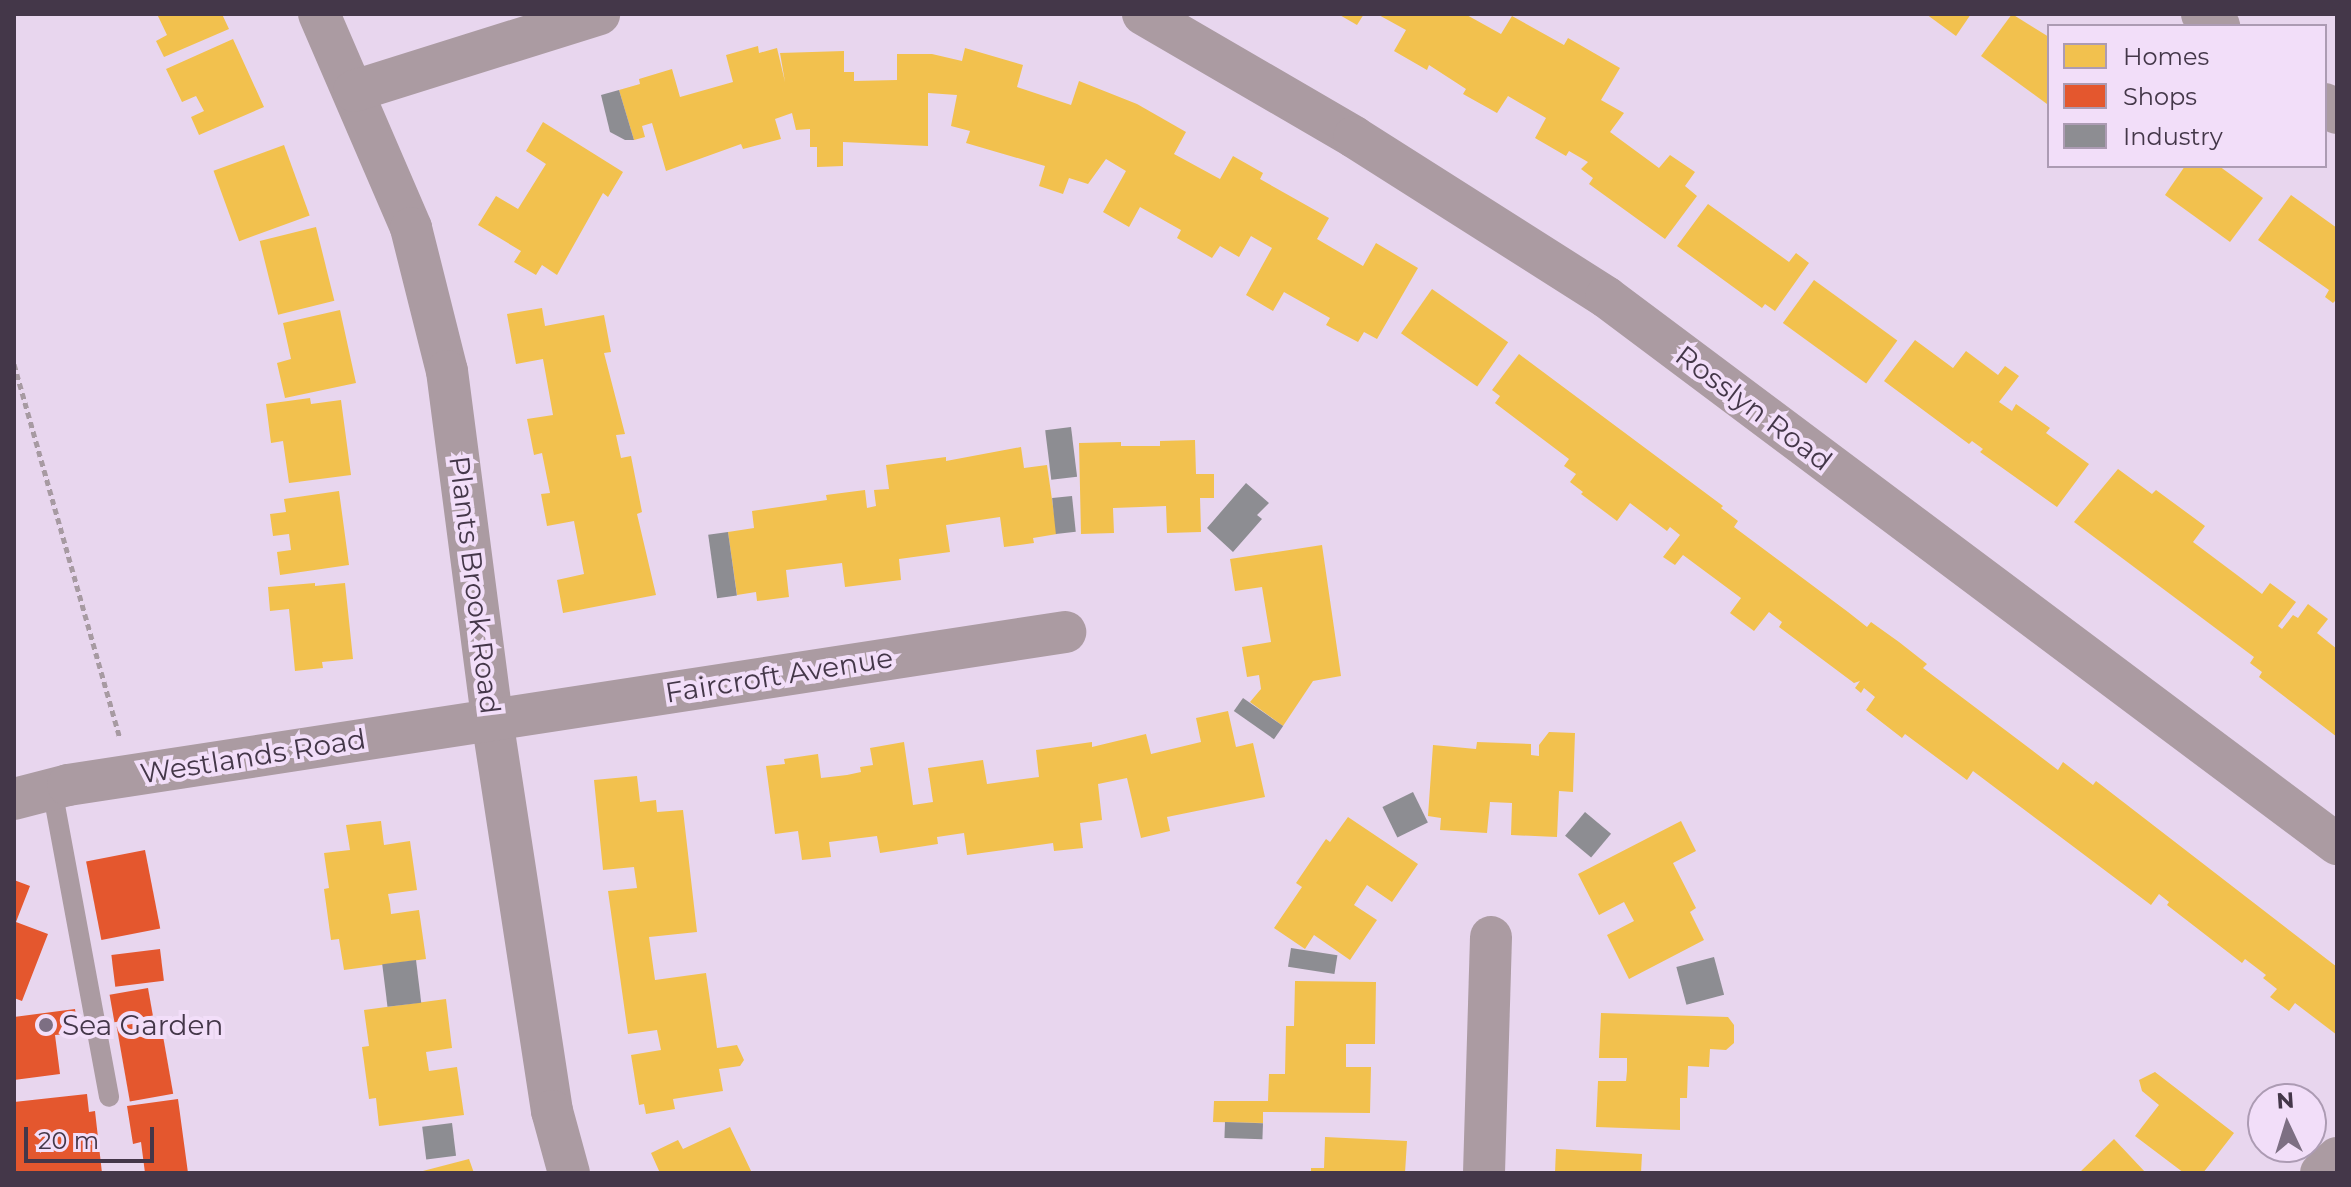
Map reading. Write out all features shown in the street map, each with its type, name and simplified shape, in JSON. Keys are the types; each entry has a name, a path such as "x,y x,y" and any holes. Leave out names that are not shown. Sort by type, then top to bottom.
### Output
{"street":[{"name":"Plants Brook Road","path":"319,14 411,228 447,371 492,719 552,1111 569,1173"},
{"path":"354,91 599,14"},
{"name":"Rosslyn Road","path":"1143,14 1354,137 1606,297 2337,844"},
{"name":"Faircroft Avenue","path":"492,719 1065,632"},
{"name":"Westlands Road","path":"33,794 130,775 492,719"},
{"path":"1484,1173 1491,937"},
{"path":"2321,1173 2337,1158"}],"lane":[{"path":"33,794 109,1097"}],"path":[{"path":"14,364 130,775"}],"building: Homes":[{"path":"157,14 222,14 229,29 164,57 156,41 167,35"},
{"path":"1338,14 1364,14 1357,25"},
{"path":"1377,14 1465,14 1501,34 1512,16 1564,45 1568,38 1620,68 1601,100 1624,113 1610,132 1659,168 1670,155 1695,172 1685,186 1697,196 1665,239 1589,184 1593,178 1581,169 1588,162 1569,151 1566,156 1535,138 1546,118 1508,96 1497,113 1463,94 1466,89 1429,65 1427,70 1394,51 1406,30"},
{"path":"1926,14 1971,14 1956,36"},
{"path":"2012,14 2047,36 2047,104 1981,56"},
{"path":"233,39 264,107 199,135 191,117 204,111 196,96 182,102 166,69"},
{"path":"758,46 759,53 777,48 785,82 780,53 844,51 844,72 854,72 854,81 897,80 897,54 932,54 962,61 965,48 1023,65 1017,87 1071,105 1079,81 1137,104 1186,132 1174,154 1220,179 1233,156 1263,173 1260,179 1329,218 1317,239 1363,266 1376,243 1418,268 1377,339 1364,332 1358,342 1326,325 1330,318 1284,292 1273,311 1246,295 1272,248 1251,236 1239,257 1220,246 1212,258 1177,238 1181,230 1140,207 1129,227 1103,212 1126,171 1106,159 1088,184 1069,178 1063,194 1039,186 1045,166 966,143 970,131 951,126 957,95 928,93 928,146 843,142 843,166 817,167 817,147 810,147 810,129 796,130 792,113 775,119 781,139 743,149 741,144 666,171 652,123 642,126 645,137 634,140 619,90 640,84 639,79 672,69 680,97 733,82 726,55"},
{"path":"543,122 623,172 608,197 603,193 557,275 542,265 536,275 514,262 521,251 478,225 496,196 518,209 546,164 526,151"},
{"path":"284,145 310,215 239,241 214,171"},
{"path":"2184,168 2222,168 2263,198 2230,242 2165,195"},
{"path":"2291,195 2337,228 2337,299 2333,303 2325,297 2329,290 2258,240"},
{"path":"1708,204 1789,262 1796,253 1809,263 1775,311 1765,304 1762,308 1677,246"},
{"path":"316,227 334,301 278,315 260,241"},
{"path":"1814,280 1897,341 1866,383 1783,323"},
{"path":"1432,289 1508,342 1477,387 1401,333"},
{"path":"542,308 545,326 604,315 611,352 604,353 625,434 616,435 621,458 631,456 642,512 637,514 656,595 563,613 557,580 584,574 574,521 547,526 541,494 550,493 542,453 534,455 527,419 553,415 543,359 516,364 507,314"},
{"path":"340,310 356,383 285,398 277,363 291,359 283,323"},
{"path":"1915,340 1953,368 1966,351 1998,375 2005,366 2019,376 1999,402 2012,411 2016,404 2050,428 2046,433 2089,464 2057,507 1980,452 1983,449 1972,441 1969,444 1884,381"},
{"path":"1519,354 1723,506 1721,508 1738,521 1734,527 1867,627 1871,622 1899,642 1927,664 1923,668 2058,770 2063,762 2093,785 2096,781 2337,967 2337,1035 2295,1003 2289,1011 2270,997 2277,989 2263,978 2266,975 2245,959 2242,963 2167,905 2169,902 2159,894 2151,905 1973,771 1967,780 1905,734 1902,738 1866,710 1875,697 1864,688 1861,693 1855,688 1860,681 1854,683 1779,627 1782,622 1769,612 1754,631 1730,613 1741,598 1683,555 1675,565 1663,557 1680,535 1670,527 1667,531 1630,503 1617,521 1581,494 1583,492 1570,482 1576,474 1564,466 1569,459 1495,403 1500,396 1492,390"},
{"path":"310,398 311,404 341,400 351,475 289,483 283,441 271,443 266,404"},
{"path":"1195,440 1196,474 1214,474 1214,498 1200,498 1201,532 1167,533 1166,506 1113,508 1114,533 1081,534 1079,443 1121,442 1121,446 1160,446 1160,441"},
{"path":"1021,447 1024,468 1047,465 1057,534 1033,538 1034,543 1004,547 1000,517 946,525 950,552 899,559 901,580 845,587 842,563 786,570 789,597 757,601 756,592 737,595 728,532 754,528 752,511 827,500 826,495 865,490 867,508 876,506 874,490 889,489 886,465 946,457 946,461"},
{"path":"2118,469 2152,494 2156,490 2205,526 2193,542 2262,594 2270,583 2296,602 2278,626 2282,629 2293,615 2298,618 2308,604 2328,619 2317,633 2337,649 2337,737 2259,677 2262,672 2250,663 2254,657 2074,522"},
{"path":"339,491 349,565 280,575 277,552 291,550 289,534 273,536 270,514 286,512 284,499"},
{"path":"1322,545 1341,676 1313,681 1283,726 1250,702 1261,689 1259,675 1247,677 1242,647 1271,642 1262,587 1235,591 1230,559"},
{"path":"315,583 315,586 345,583 353,659 322,662 323,668 295,671 289,609 270,611 268,587"},
{"path":"1228,711 1236,747 1253,743 1265,797 1167,817 1170,831 1141,838 1127,778 1098,784 1102,820 1080,823 1083,848 1054,851 1053,843 967,855 964,833 937,837 938,844 880,853 877,836 829,842 831,857 802,860 798,831 775,834 766,766 785,764 784,759 818,754 821,778 847,775 861,772 860,767 873,765 870,748 904,742 913,805 933,802 928,768 983,760 987,784 1039,777 1036,750 1092,742 1092,747 1146,734 1151,754 1201,742 1196,718"},
{"path":"1549,732 1575,733 1573,792 1559,791 1557,837 1511,835 1512,803 1490,802 1487,833 1440,830 1441,818 1428,816 1433,745 1476,749 1477,742 1531,744 1531,755 1539,756 1539,745"},
{"path":"637,776 640,802 656,800 657,812 683,810 697,932 649,937 655,980 706,973 717,1048 737,1045 744,1060 740,1066 719,1069 723,1091 673,1099 675,1109 646,1114 644,1104 639,1105 631,1055 661,1050 657,1030 628,1034 608,891 637,888 634,867 603,870 594,780"},
{"path":"1348,817 1418,864 1392,902 1367,885 1354,905 1377,920 1350,960 1314,935 1305,949 1274,928 1302,887 1296,883 1326,839 1330,842"},
{"path":"381,821 384,845 410,841 417,890 388,894 391,914 419,910 426,959 344,970 339,939 331,940 324,889 329,888 324,853 350,850 346,825"},
{"path":"1681,821 1696,851 1673,863 1696,908 1690,912 1704,940 1629,979 1607,935 1634,921 1624,902 1599,915 1578,874"},
{"path":"1295,981 1376,982 1375,1044 1346,1044 1346,1067 1371,1067 1370,1113 1263,1112 1263,1123 1213,1122 1214,1101 1268,1101 1269,1074 1285,1074 1286,1026 1294,1026"},
{"path":"446,999 452,1048 426,1052 429,1071 457,1067 464,1115 379,1126 376,1098 369,1099 362,1047 369,1046 364,1010"},
{"path":"1601,1013 1728,1017 1734,1025 1734,1043 1726,1050 1710,1049 1709,1067 1688,1066 1687,1098 1680,1098 1680,1130 1596,1127 1598,1081 1626,1081 1627,1071 1627,1058 1599,1058"},
{"path":"2155,1072 2234,1133 2203,1173 2184,1173 2135,1136 2159,1105 2142,1091 2139,1080"},
{"path":"730,1127 752,1173 660,1173 651,1153 678,1140 683,1149"},
{"path":"1325,1137 1407,1141 1405,1173 1311,1173 1311,1168 1324,1168"},
{"path":"2114,1139 2146,1173 2079,1173"},
{"path":"1556,1149 1642,1154 1641,1173 1555,1173"},
{"path":"469,1159 474,1173 419,1173 419,1172"}],"building: Shops":[{"path":"145,850 160,929 101,940 86,861"},
{"path":"14,880 30,886 16,922 48,934 22,1001 14,998"},
{"path":"160,949 164,981 115,987 111,955"},
{"path":"148,988 153,1016 114,1022 110,995"},
{"path":"75,1009 79,1033 55,1035 60,1074 14,1080 14,1017"},
{"path":"160,1019 173,1094 130,1101 117,1027"},
{"path":"87,1094 89,1112 95,1111 102,1173 14,1173 14,1102"},
{"path":"178,1099 188,1173 145,1173 141,1142 133,1144 127,1106"}],"building: Industry":[{"path":"619,90 634,140 625,140 610,132 601,95"},
{"path":"1071,427 1077,477 1051,480 1045,430"},
{"path":"1246,483 1269,503 1257,515 1262,519 1233,552 1207,528"},
{"path":"1072,496 1076,532 1056,534 1052,498"},
{"path":"728,532 737,595 717,598 708,535"},
{"path":"1243,698 1283,726 1274,739 1234,711"},
{"path":"1413,792 1428,823 1397,837 1382,807"},
{"path":"1585,812 1611,834 1591,858 1565,836"},
{"path":"1291,948 1337,955 1334,974 1288,967"},
{"path":"1714,957 1724,995 1686,1005 1676,967"},
{"path":"416,960 421,1003 387,1007 382,964"},
{"path":"1225,1122 1263,1123 1262,1139 1224,1138"},
{"path":"452,1123 456,1156 426,1159 422,1127"}],"place":[{"name":"Sea Garden","path":"46,1025"}]}
